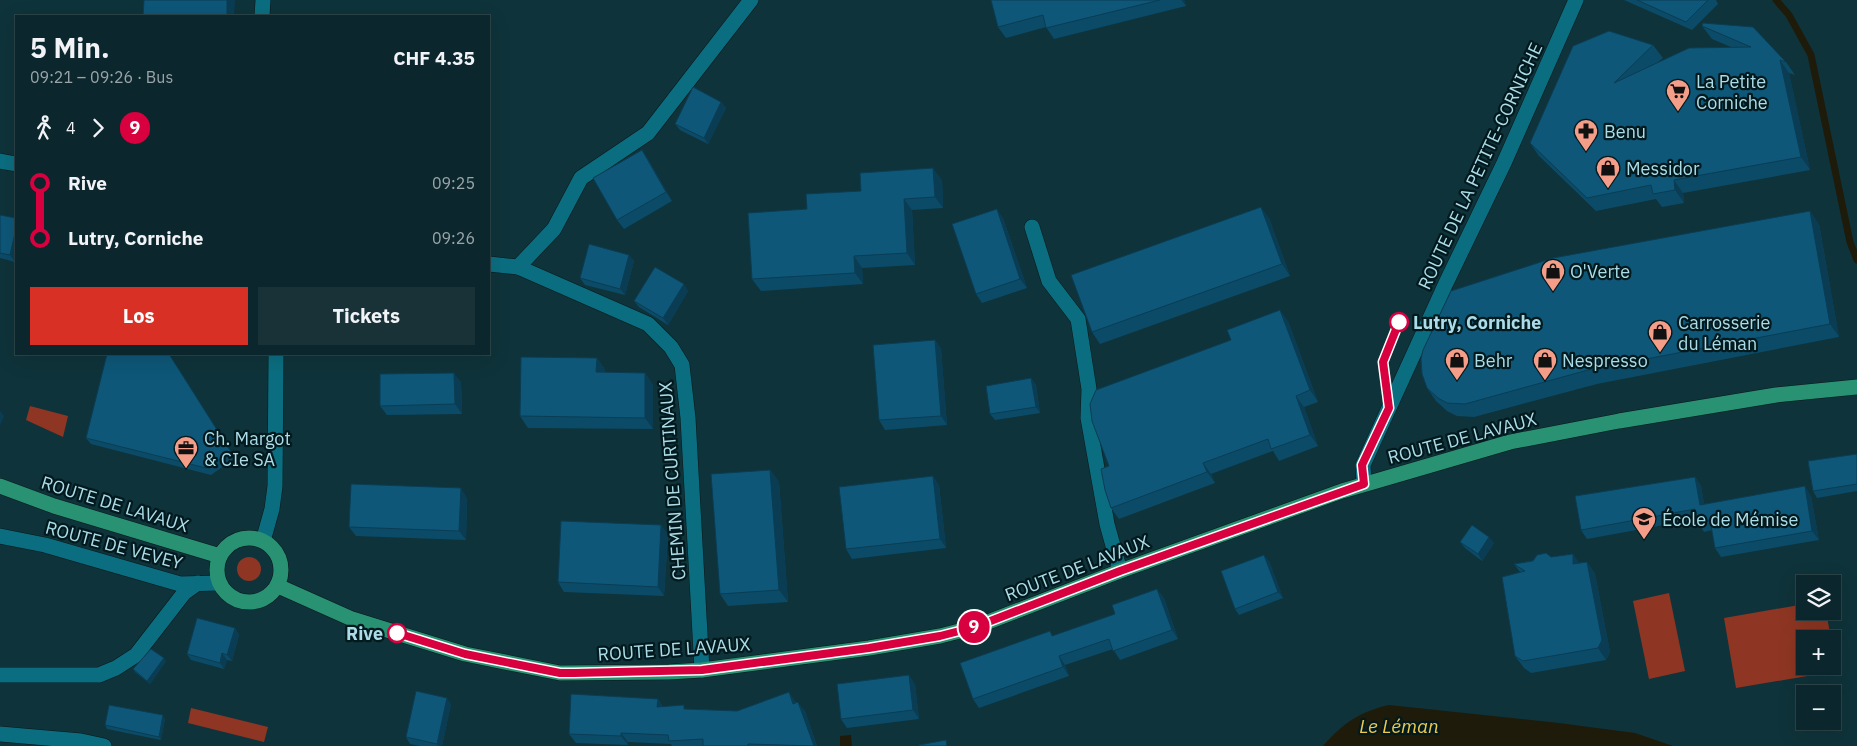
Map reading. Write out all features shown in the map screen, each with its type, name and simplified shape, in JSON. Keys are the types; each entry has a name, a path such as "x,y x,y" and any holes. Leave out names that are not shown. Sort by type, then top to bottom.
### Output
{"main road":[{"name":"ROUTE DE LAVAUX","path":"278,586 352,619 388,631 465,654 560,673 702,670 869,648 940,636 975,627 1120,571 1364,484 1510,442 1619,421 1776,395 1857,386"},
{"name":"ROUTE DE LAVAUX","path":"0,486 54,506 220,556"},
{"path":"243,538 253,538 263,541 272,547 278,555 281,565 281,576 278,586 262,600 252,603 232,598 224,592 216,574 220,556 234,541 243,538"}],"street":[{"path":"262,15 263,0"},
{"path":"518,267 554,229 581,178 648,133 751,0"},
{"name":"ROUTE DE LA PETITE-CORNICHE","path":"1364,484 1362,465 1504,163 1576,0"},
{"path":"0,161 15,164"},
{"path":"1032,227 1049,281 1078,319 1089,389 1088,418 1106,524 1120,571"},
{"name":"CHEMIN DE CURTINAUX","path":"490,264 518,267 648,324 671,346 682,365 688,418 702,670"},
{"path":"263,541 272,509 275,486 276,355"},
{"name":"ROUTE DE VEVEY","path":"0,536 45,545 180,584 219,583"},
{"path":"0,674 100,675 116,668 136,655 184,593 198,583"},
{"path":"0,734 81,741 104,746"}],"shaded area":[{"path":"30,406 68,416 63,437 26,420"},
{"path":"249,557 258,560 261,569 258,578 249,581 240,578 237,569 240,560"},
{"path":"1669,593 1685,671 1649,679 1633,601"},
{"path":"1796,606 1796,620 1828,620 1829,630 1796,630 1796,675 1813,675 1736,688 1724,618"},
{"path":"191,708 268,727 264,742 188,723"}],"water":[{"name":"Le Léman","path":"1389,705 1635,733 1673,746 1323,746 1345,725 1360,715"},
{"path":"851,735 852,746 840,746 840,736"}],"building":[{"path":"144,0 227,0 227,15 143,15"},
{"path":"991,0 1160,0 1046,28 1043,15 998,27"},
{"path":"1637,0 1708,0 1686,22"},
{"name":"La Petite Corniche","path":"1703,23 1753,27 1786,62 1780,60 1801,157 1674,180 1675,190 1653,194 1651,185 1587,198 1530,143 1573,46 1609,31 1653,45 1614,83 1689,48 1751,47 1702,26"},
{"path":"693,87 721,102 704,138 675,124"},
{"path":"642,150 666,192 617,220 593,178"},
{"path":"933,168 935,197 904,199 907,253 854,256 855,273 752,279 748,213 807,209 806,194 861,191 860,173"},
{"path":"1261,207 1282,264 1092,332 1071,275"},
{"path":"997,209 1020,279 976,294 952,224"},
{"path":"1810,211 1830,324 1588,370 1465,404 1447,403 1427,388 1422,374 1421,359 1423,350 1451,291 1553,258"},
{"path":"0,215 15,218 15,233 10,255 0,253"},
{"path":"589,244 629,255 620,289 580,278"},
{"path":"655,267 684,284 663,318 634,301"},
{"path":"1280,310 1310,390 1296,396 1310,435 1271,449 1268,439 1203,463 1207,472 1111,508 1101,469 1109,466 1092,421 1090,404 1096,390 1231,340 1227,330"},
{"path":"935,340 941,416 879,420 873,345"},
{"path":"107,355 170,355 231,452 206,468 86,438"},
{"path":"521,357 597,358 596,372 645,373 645,418 520,416"},
{"path":"454,373 455,404 380,406 380,374"},
{"path":"1031,378 1036,407 990,414 986,386"},
{"path":"1857,454 1857,484 1813,491 1808,461"},
{"path":"770,470 779,590 720,594 711,474"},
{"path":"933,476 940,539 846,549 839,487"},
{"path":"1695,477 1700,505 1805,486 1812,531 1715,548 1710,520 1698,522 1695,509 1581,530 1575,496"},
{"path":"351,484 461,488 459,531 349,527"},
{"path":"561,521 661,525 658,587 558,582"},
{"path":"1472,525 1489,537 1478,554 1460,542"},
{"path":"1546,553 1551,557 1573,554 1573,564 1587,562 1602,640 1598,648 1523,661 1515,656 1502,577 1525,571 1514,564 1533,561 1537,555"},
{"path":"1264,555 1278,592 1235,609 1221,571"},
{"path":"1157,589 1172,630 1113,651 1109,639 1059,656 1063,667 973,699 960,663 1050,631 1052,636 1115,614 1112,605"},
{"path":"197,618 235,628 227,655 222,653 220,663 187,654"},
{"path":"151,649 164,658 147,681 133,669"},
{"path":"909,675 913,710 841,719 837,684"},
{"path":"416,691 447,698 437,744 406,737"},
{"path":"789,692 793,704 798,702 814,746 748,744 748,746 703,746 703,739 669,741 668,735 621,733 621,736 569,734 571,694 658,699 657,707 684,705 684,709 737,711"},
{"path":"109,705 163,715 159,737 105,725"},
{"path":"946,740 947,746 919,746 919,745"}],"waterway":[{"path":"1776,0 1789,15 1811,55 1850,242 1857,260"}],"bus line":[{"name":"9","path":"397,633 465,654 560,673 574,673 702,670 869,648 940,636 975,627 1120,571 1364,484 1362,465 1389,408 1383,362 1399,322"}],"place":[{"name":"La Petite Corniche","path":"1678,112"},
{"name":"Benu","path":"1586,152"},
{"name":"Messidor","path":"1608,189"},
{"name":"O'Verte","path":"1553,292"},
{"name":"Lutry, Corniche","path":"1399,322"},
{"name":"Carrosserie du Léman","path":"1660,353"},
{"name":"Behr","path":"1457,381"},
{"name":"Nespresso","path":"1545,381"},
{"name":"Ch. Margot & CIe SA","path":"186,469"},
{"name":"École de Mémise","path":"1644,540"},
{"name":"Rive","path":"397,633"}]}
